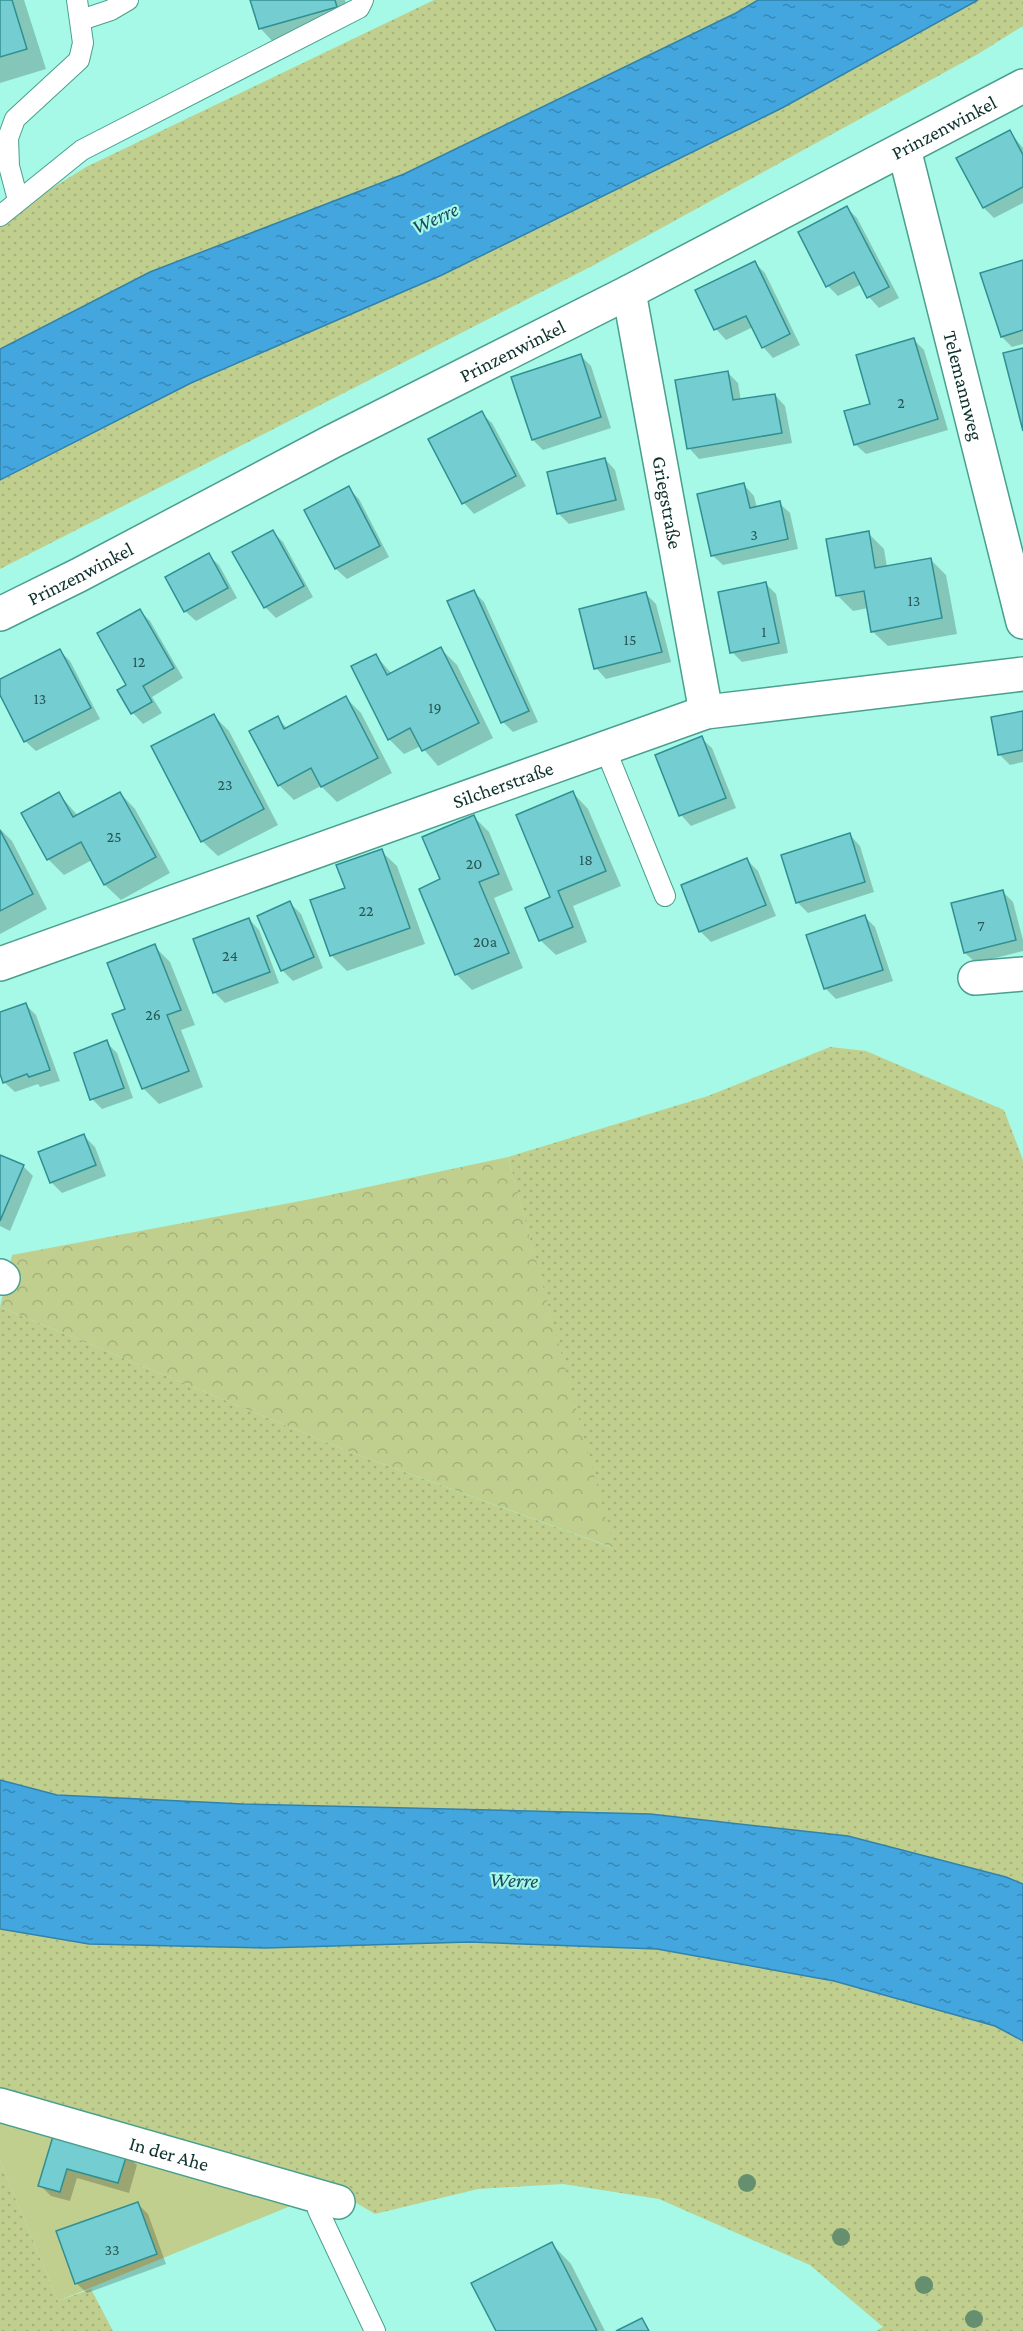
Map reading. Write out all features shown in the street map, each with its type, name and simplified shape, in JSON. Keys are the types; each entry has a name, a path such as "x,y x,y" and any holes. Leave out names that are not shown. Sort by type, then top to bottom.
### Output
{"street":[{"name":"Prinzenwinkel","path":"0,614 89,570 331,441 629,292 1023,86"},
{"name":"Telemannweg","path":"904,149 1023,622"},
{"name":"Griegstraße","path":"629,292 706,712"},
{"name":"Silcherstraße","path":"0,964 706,712 1023,674"},
{"path":"975,978 1023,974"},
{"name":"In der Ahe","path":"0,2105 338,2202"}],"lane":[{"path":"18,200 9,166 8,138 15,119 79,60 83,43 77,0"},
{"path":"81,20 111,10 128,0"},
{"path":"0,216 82,150 359,8 363,0"},
{"path":"605,748 665,896"},
{"path":"338,2202 318,2210 375,2331"}],"green space":[{"path":"434,0 758,0 736,13 404,174 150,272 0,349 0,221 86,167"},
{"path":"978,0 1023,0 1023,26 978,54 596,264 0,569 0,480 191,383 442,275 782,108"},
{"path":"830,1047 866,1051 1004,1110 1023,1160 1023,1884 1006,1877 848,1836 650,1814 243,1804 57,1795 0,1780 0,1307 350,1452 613,1548 508,1157 708,1096"},
{"path":"508,1157 614,1548 350,1452 0,1307 12,1255 316,1198"},
{"path":"0,1929 89,1944 265,1948 470,1942 657,1949 834,1981 995,2026 1023,2041 1023,2331 876,2331 883,2327 810,2265 659,2199 563,2184 478,2189 375,2214 333,2189 0,2111"},
{"path":"0,2111 310,2198 58,2301 0,2161"},
{"path":"0,2161 58,2301 91,2289 113,2331 0,2331"}],"water":[{"name":"Werre","path":"758,0 978,0 782,108 442,275 191,383 0,480 0,349 150,272 404,174 736,13"},
{"name":"Werre","path":"0,1780 57,1795 243,1804 650,1814 848,1836 1006,1877 1023,1884 1023,2041 995,2026 834,1981 657,1949 470,1942 265,1948 89,1944 0,1929"}],"building":[{"path":"0,0 12,0 27,49 0,57"},
{"path":"250,0 335,0 337,7 259,29"},
{"path":"1010,130 1023,155 1023,187 983,208 956,158"},
{"path":"847,206 889,287 867,298 854,272 826,287 798,232"},
{"path":"1023,260 1023,330 1001,337 980,273"},
{"path":"755,261 790,334 762,348 746,316 714,330 695,290"},
{"path":"914,338 938,419 854,445 844,411 870,404 856,355"},
{"path":"1023,348 1023,431 1003,353"},
{"path":"581,354 601,417 532,440 511,377"},
{"path":"728,371 733,400 775,394 782,433 687,449 675,380"},
{"path":"482,411 516,476 462,504 428,439"},
{"path":"605,458 616,500 557,514 547,472"},
{"path":"744,483 750,508 780,501 788,539 711,556 697,494"},
{"path":"349,486 380,546 335,569 304,510"},
{"path":"273,530 304,586 264,608 232,552"},
{"path":"869,531 875,568 931,558 942,618 871,632 864,591 836,596 826,539"},
{"path":"209,553 228,588 184,612 165,577"},
{"path":"766,582 779,643 730,653 718,592"},
{"path":"474,590 529,711 501,723 447,601"},
{"path":"646,592 662,652 594,669 579,609"},
{"path":"140,609 174,668 143,686 152,702 131,714 117,690 126,685 97,633"},
{"path":"441,647 479,723 422,751 410,728 388,740 351,666 376,654 387,675"},
{"path":"60,649 91,708 24,742 0,695 0,679"},
{"path":"346,696 378,758 321,787 311,768 278,786 249,731 278,716 284,729"},
{"path":"1023,711 1023,750 998,755 991,717"},
{"path":"214,714 264,809 201,842 151,746"},
{"path":"702,736 726,798 679,816 655,755"},
{"path":"573,791 606,871 558,891 573,927 539,941 525,908 550,897 516,815"},
{"path":"59,792 73,817 120,792 156,857 104,885 81,842 47,860 21,813"},
{"path":"474,815 499,874 479,882 509,953 455,975 419,889 440,879 422,837"},
{"path":"0,830 33,894 0,911"},
{"path":"850,833 865,882 796,903 781,855"},
{"path":"382,849 410,928 330,956 310,900 345,888 336,865"},
{"path":"747,858 766,905 699,932 681,885"},
{"path":"1003,890 1016,940 964,953 951,903"},
{"path":"290,901 314,957 281,971 257,916"},
{"path":"865,915 883,970 824,989 806,935"},
{"path":"249,918 270,972 213,993 193,939"},
{"path":"155,944 181,1010 167,1015 189,1071 142,1089 112,1014 125,1009 107,963"},
{"path":"26,1003 50,1070 29,1077 27,1074 3,1083 0,1074 0,1012"},
{"path":"107,1040 124,1088 90,1100 74,1053"},
{"path":"84,1134 96,1165 50,1183 38,1152"},
{"path":"0,1155 24,1165 0,1221"},
{"path":"54,2133 127,2154 118,2183 67,2169 60,2192 38,2186"},
{"path":"138,2202 157,2254 75,2284 56,2231"},
{"path":"552,2242 597,2331 496,2331 471,2283"},
{"path":"642,2318 649,2331 616,2331"}]}
